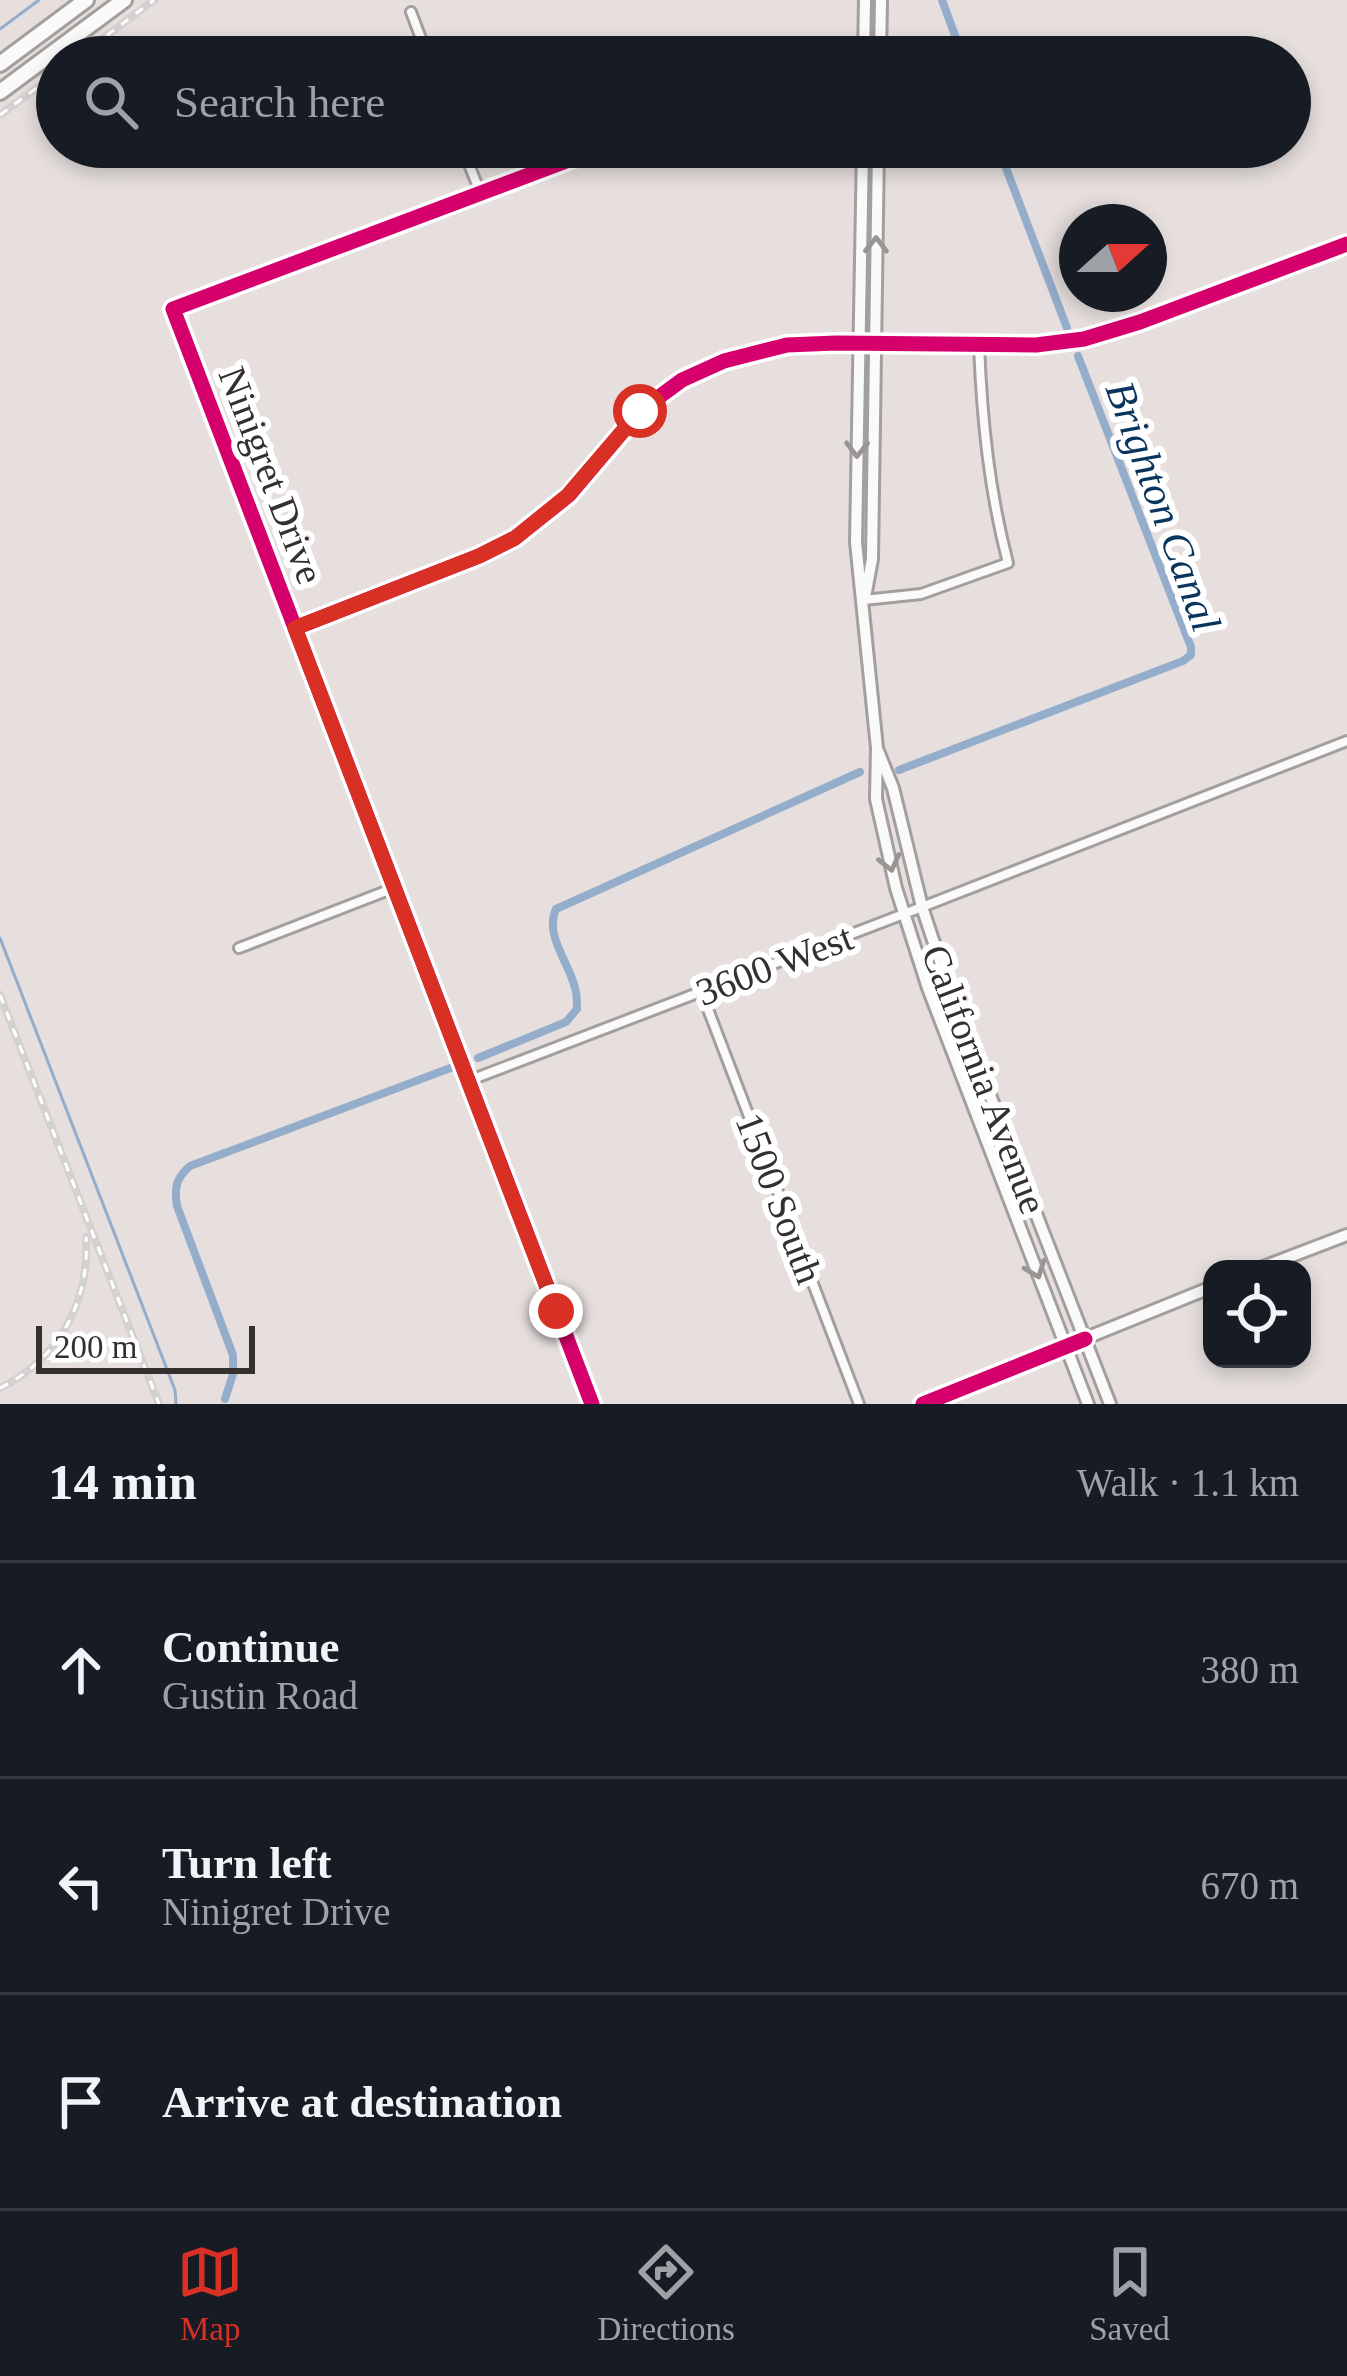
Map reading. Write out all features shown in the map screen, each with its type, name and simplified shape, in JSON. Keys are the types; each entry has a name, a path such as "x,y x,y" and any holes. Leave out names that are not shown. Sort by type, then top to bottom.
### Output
{"highway":[{"path":"38,36 86,0"},
{"path":"75,36 124,0"},
{"path":"0,64 36,37"},
{"path":"0,92 36,65"}],"main road":[{"path":"864,36 865,0"},
{"path":"880,36 881,0"},
{"name":"California Avenue","path":"863,168 856,529 877,748 876,799 904,914 948,1042 1088,1404"},
{"name":"California Avenue","path":"864,600 872,559 878,168"},
{"path":"859,343 1052,344 1104,334 1347,245"},
{"name":"California Avenue","path":"877,748 893,788 922,908 967,1035 1110,1404"},
{"path":"948,1042 967,1035"},
{"path":"1016,1218 1035,1210"},
{"path":"1282,1260 1347,1235"},
{"path":"923,1404 1203,1291"}],"street":[{"path":"411,12 420,36"},
{"path":"470,168 480,192 543,168"},
{"name":"Ninigret Drive","path":"480,192 173,309 592,1404"},
{"path":"295,628 515,538 568,495 640,411 700,371 787,345 859,343"},
{"path":"864,600 921,594 1008,563 986,457 979,345"},
{"name":"3600 West","path":"468,1081 1347,741"},
{"path":"238,948 394,888"},
{"name":"1500 South","path":"701,992 860,1404"}],"green space":[{"path":"959,1053 996,1126 1019,1205"}],"waterway":[{"path":"0,29 39,0"},
{"name":"Brighton Canal","path":"942,0 955,36"},
{"name":"Brighton Canal","path":"1006,168 1067,328"},
{"name":"Brighton Canal","path":"899,770 1191,655 1078,356"},
{"name":"Brighton Canal","path":"478,1058 566,1022 577,1009 576,990 553,929 556,909 860,772"},
{"path":"0,938 175,1390 176,1404"},
{"name":"Brighton Canal","path":"225,1399 233,1355 177,1206 176,1189 182,1175 190,1166 453,1067"}],"railway":[{"path":"106,36 154,0"},
{"path":"0,115 36,88"},
{"path":"0,995 159,1404"},
{"path":"0,1388 39,1361 67,1326 83,1284 86,1237"}],"cycle path":[{"path":"548,168 173,309 592,1404"},
{"path":"295,628 515,538 569,495 640,411 682,380 724,361 787,345 1036,345 1084,339 1347,244"},
{"path":"923,1404 1085,1339"}],"route":[{"path":"556,1311 295,628 515,538 568,495 640,411"}]}
